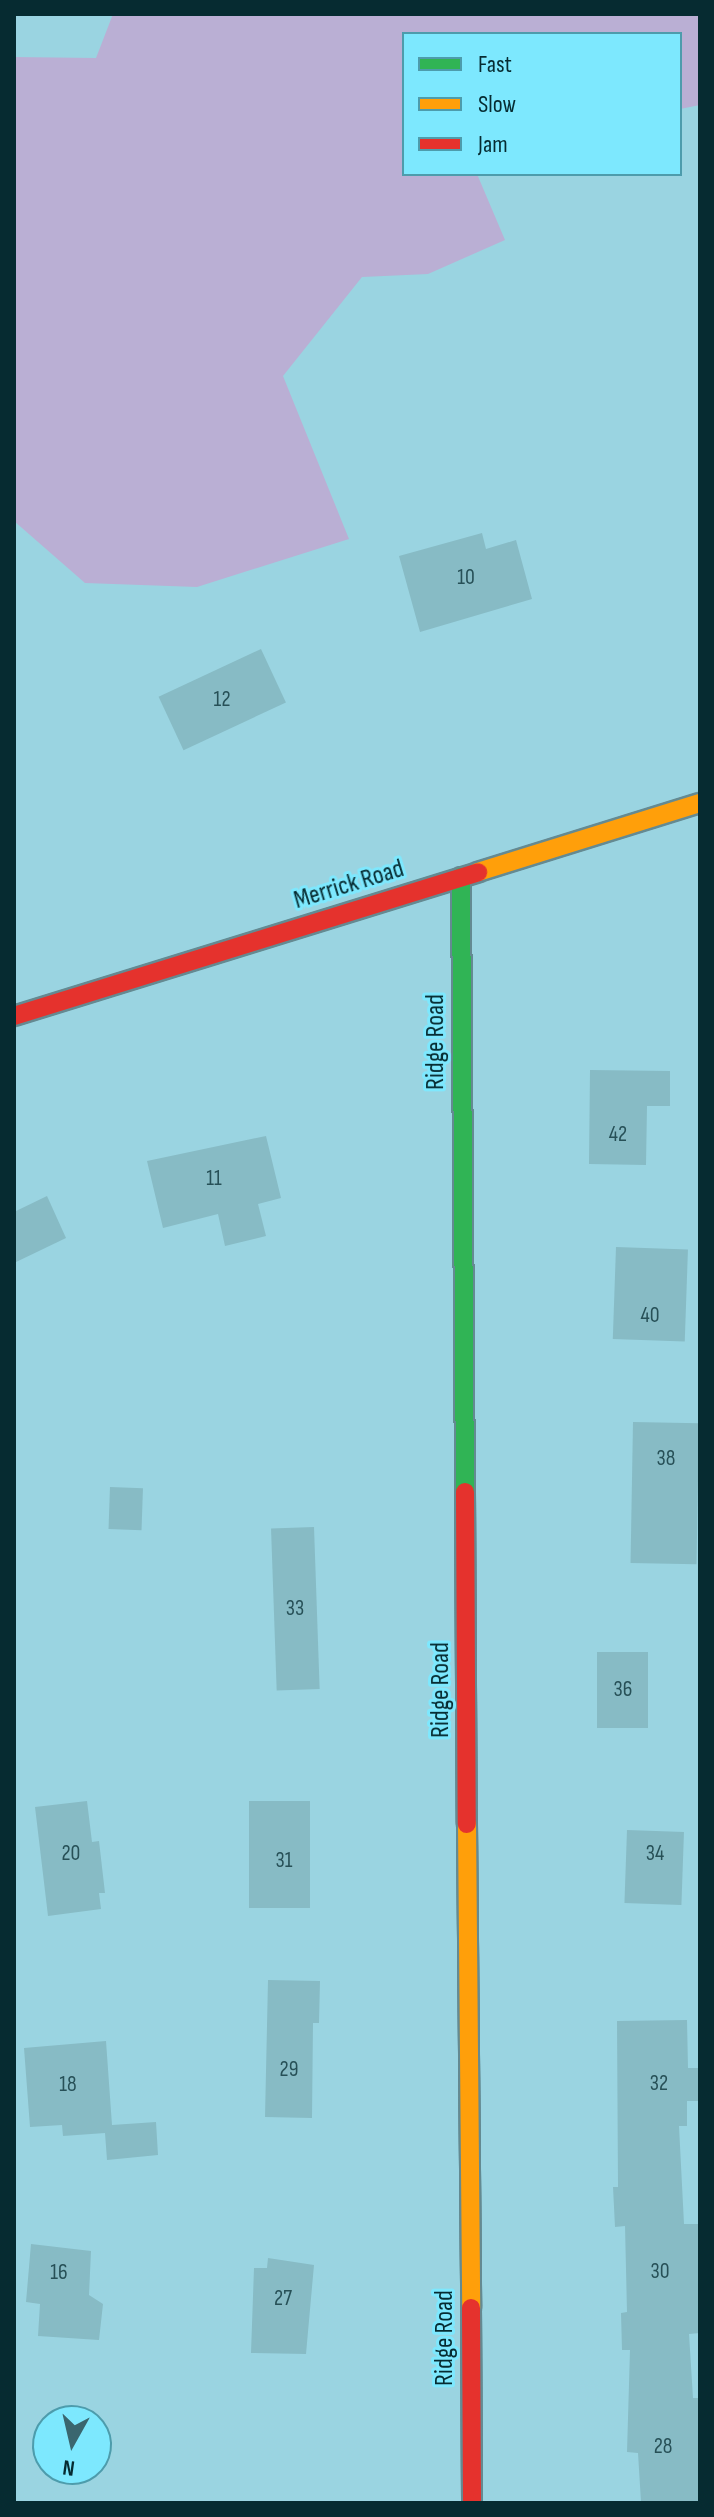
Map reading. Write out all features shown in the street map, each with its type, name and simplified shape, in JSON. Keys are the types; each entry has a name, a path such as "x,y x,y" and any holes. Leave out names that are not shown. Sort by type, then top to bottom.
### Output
{"street":[{"name":"Merrick Road","path":"14,1016 700,803"},
{"name":"Ridge Road","path":"461,877 472,2503"}],"shaded area":[{"path":"113,14 700,14 700,105 682,109 682,32 402,32 402,176 478,176 505,240 428,274 362,277 283,376 349,539 197,587 85,583 14,521 14,57 96,58"}],"building":[{"path":"482,533 486,549 516,540 532,599 420,632 399,556"},
{"path":"261,649 286,702 184,750 159,697"},
{"path":"590,1070 670,1071 670,1106 647,1106 646,1165 589,1164"},
{"path":"266,1136 281,1198 258,1204 266,1236 225,1246 218,1214 163,1228 147,1161"},
{"path":"47,1196 66,1238 14,1263 14,1212"},
{"path":"616,1247 688,1250 685,1341 613,1339"},
{"path":"633,1422 699,1423 697,1564 631,1563"},
{"path":"110,1487 143,1488 142,1530 109,1529"},
{"path":"314,1527 320,1689 277,1690 271,1529"},
{"path":"597,1652 648,1652 648,1728 597,1728"},
{"path":"87,1801 92,1842 99,1841 105,1893 99,1893 101,1909 48,1916 35,1807"},
{"path":"249,1801 310,1801 310,1908 249,1908"},
{"path":"627,1830 684,1832 681,1905 624,1903"},
{"path":"268,1980 320,1981 319,2023 313,2023 312,2118 265,2117"},
{"path":"687,2020 688,2068 700,2068 700,2101 687,2101 687,2126 679,2126 684,2224 700,2224 700,2333 689,2334 693,2398 700,2398 700,2496 699,2503 641,2502 638,2453 627,2452 630,2350 622,2350 621,2313 627,2312 625,2226 615,2227 613,2187 618,2187 617,2021"},
{"path":"106,2041 112,2125 156,2122 158,2155 107,2160 105,2133 63,2136 62,2125 30,2127 24,2048"},
{"path":"31,2244 91,2251 89,2295 103,2304 99,2340 38,2336 40,2304 26,2302"},
{"path":"268,2258 314,2265 306,2354 251,2353 254,2268 267,2268"}],"traffic: fast":[{"path":"461,877 465,1492"}],"traffic: slow":[{"path":"478,872 700,803"},
{"path":"467,1824 471,2308"}],"traffic: jam":[{"path":"14,1016 478,872"},
{"path":"465,1492 467,1824"},
{"path":"471,2308 472,2503"}]}
